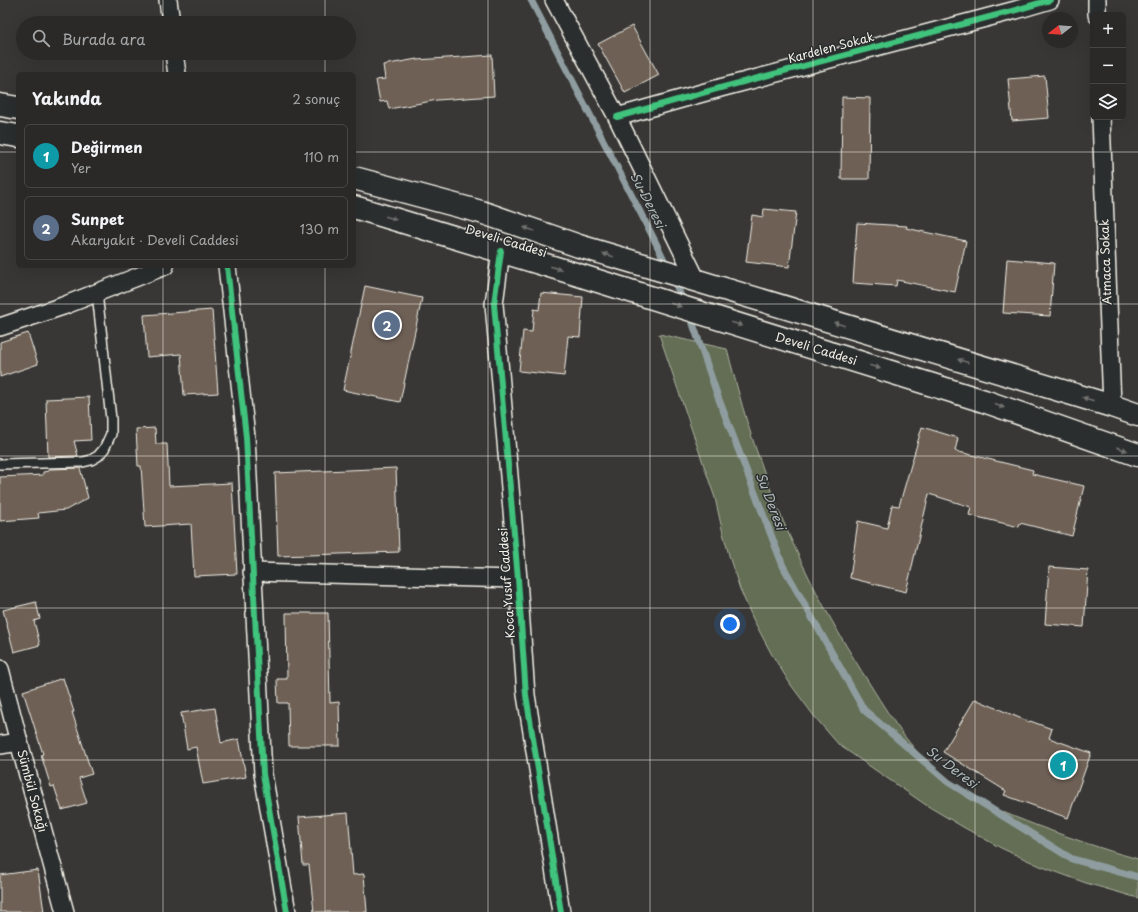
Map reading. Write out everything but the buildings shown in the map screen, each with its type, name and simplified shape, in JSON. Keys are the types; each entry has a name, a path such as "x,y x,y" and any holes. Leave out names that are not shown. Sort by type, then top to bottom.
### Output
{"main road":[{"path":"0,105 16,108"},
{"path":"0,133 16,136"},
{"name":"Develi Caddesi","path":"356,179 480,212 579,246 689,278 1138,415"},
{"name":"Develi Caddesi","path":"356,208 651,297 984,401 1138,455"}],"street":[{"path":"168,0 170,16"},
{"path":"554,0 617,117 689,278"},
{"name":"Kardelen Sokak","path":"617,117 1050,0"},
{"path":"1096,0 1097,12"},
{"path":"175,60 177,72"},
{"name":"Atmaca Sokak","path":"1101,120 1112,406"},
{"name":"Koca Yusuf Caddesi","path":"501,251 494,304 518,579 526,695 561,912"},
{"path":"0,327 63,306 160,268"},
{"path":"227,268 246,437 263,774 287,912"},
{"path":"252,572 518,579"},
{"name":"Sümbül Sokağı","path":"0,669 65,912"},
{"path":"0,745 19,742"}],"lane":[{"path":"0,464 83,462 98,456 104,449 111,434 112,419 97,293"}],"green space":[{"path":"659,334 727,349 742,406 756,449 783,521 809,578 854,660 888,713 924,760 958,788 1003,812 1100,848 1138,859 1138,898 1086,883 1040,866 1001,848 963,827 926,805 839,745 814,716 791,685 771,653 753,619 740,589 730,559 715,498"}],"waterway":[{"name":"Su Deresi","path":"531,0 668,268"},
{"name":"Su Deresi","path":"673,279 685,304"},
{"name":"Su Deresi","path":"690,315 718,397 783,566 864,710 948,782 1072,859 1138,877"}],"cycle path":[{"path":"617,117 1050,0"},
{"path":"501,251 494,304 518,579 526,695 561,912"},
{"path":"227,268 246,437 263,774 287,912"}],"place":[{"name":"Sunpet","path":"387,325"},
{"name":"Değirmen","path":"1063,765"}]}
